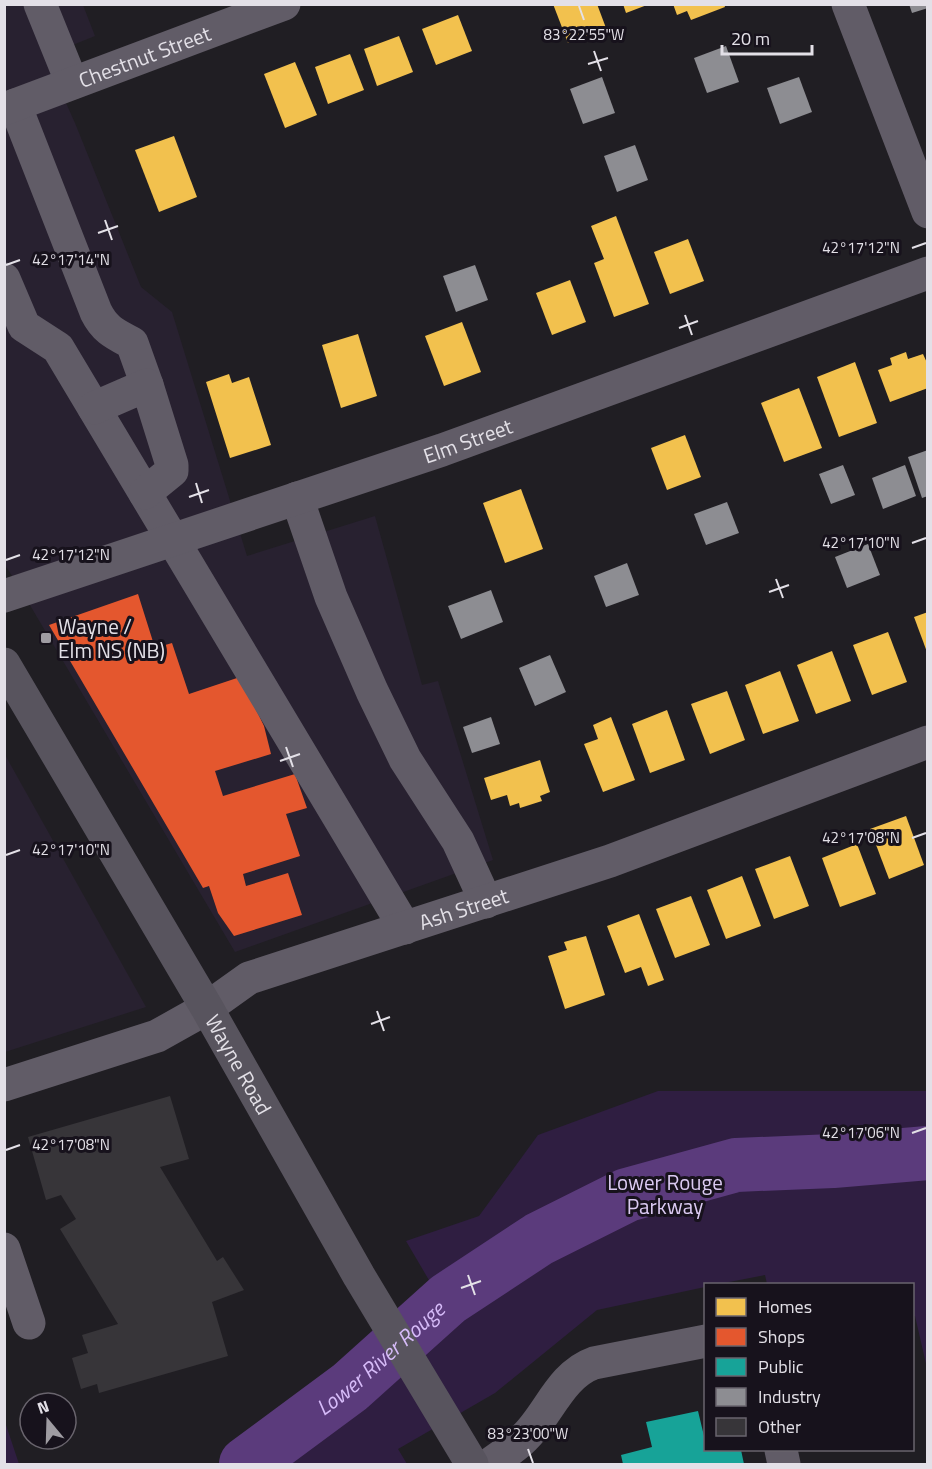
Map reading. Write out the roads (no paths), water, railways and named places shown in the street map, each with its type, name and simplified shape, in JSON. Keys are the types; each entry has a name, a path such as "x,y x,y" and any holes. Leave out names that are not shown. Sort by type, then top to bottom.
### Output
{"main road":[{"name":"Wayne Road","path":"4,664 207,1008 359,1276 471,1464"}],"street":[{"path":"40,4 72,83"},
{"name":"Chestnut Street","path":"10,106 284,4"},
{"path":"848,4 927,212"},
{"path":"10,106 96,312 107,329 132,343 147,385 172,471 145,493"},
{"name":"Elm Street","path":"4,596 442,450 927,273"},
{"path":"4,279 24,326 58,348 405,928"},
{"path":"94,408 147,385"},
{"path":"297,498 331,597 372,691 405,759 459,841 486,902"},
{"name":"Ash Street","path":"9,1074 156,1036 207,1008 249,978 610,861 927,742"},
{"path":"4,1249 29,1323"},
{"path":"490,1464 525,1438 564,1387 577,1372 585,1367 594,1363 704,1341"}],"waterway":[{"name":"Lower River Rouge","path":"246,1464 350,1387 448,1299 539,1239 627,1195 736,1165 833,1161 928,1153"}],"place":[{"name":"Wayne / Elm NS (NB)","path":"46,638"}],"park label":[{"name":"Lower Rouge Parkway","path":"665,1194"}]}
